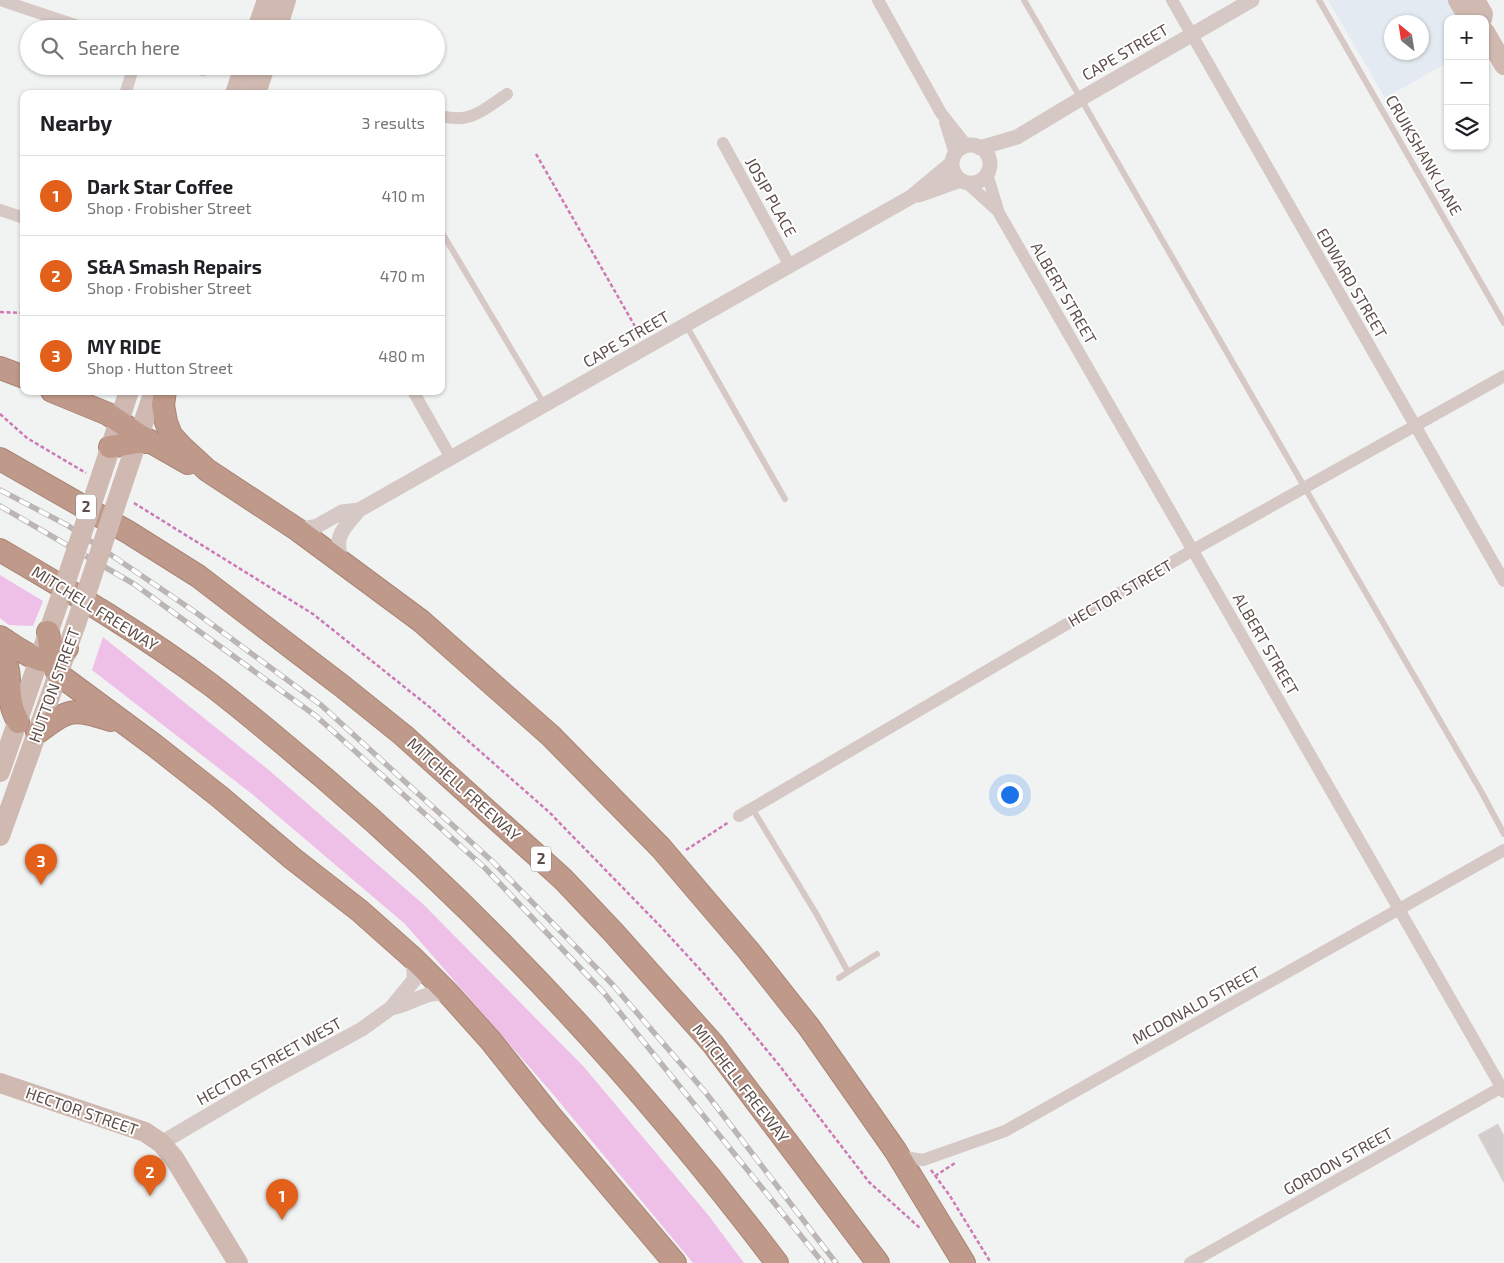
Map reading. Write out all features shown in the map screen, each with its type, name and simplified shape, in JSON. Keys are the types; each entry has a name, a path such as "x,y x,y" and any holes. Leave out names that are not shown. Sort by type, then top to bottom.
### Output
{"highway":[{"path":"0,368 20,376"},
{"path":"62,395 108,414 119,422 133,445 207,470"},
{"path":"164,395 163,405 166,422 172,435 207,470 298,530 421,621 551,736 661,848 748,950 809,1027 895,1150 964,1263"},
{"name":"MITCHELL FREEWAY","path":"0,458 128,532 198,576 403,735 556,873 614,933 713,1044 878,1263"},
{"name":"MITCHELL FREEWAY","path":"0,550 140,635 211,685 290,748 416,860 490,931 609,1058 726,1196 777,1263"},
{"path":"48,632 50,665"},
{"path":"0,637 50,665 220,797 414,958 491,1041 549,1114 675,1263"},
{"path":"0,651 6,660 10,672 11,705 27,727 71,712 83,711 126,725"}],"main road":[{"path":"260,20 267,0"},
{"path":"280,20 286,0"},
{"path":"1458,0 1467,15"},
{"path":"1475,0 1483,15"},
{"path":"1489,39 1504,65"},
{"path":"236,90 241,75"},
{"path":"257,90 262,75"},
{"path":"119,422 128,395"},
{"name":"HUTTON STREET","path":"0,836 27,727 50,665 76,624 122,486 133,445 152,395"},
{"name":"HUTTON STREET","path":"48,632 56,610 94,473 133,445"},
{"name":"HUTTON STREET","path":"0,772 27,727"},
{"name":"HECTOR STREET","path":"0,1083 144,1132 161,1143"},
{"path":"161,1143 180,1167 238,1263"}],"street":[{"path":"0,0 60,20"},
{"path":"878,0 964,153 956,176 964,182 975,183 982,180 988,171 988,157 964,153"},
{"name":"EDWARD STREET","path":"1172,0 1504,581"},
{"name":"CAPE STREET","path":"342,562 337,548 338,541 359,510 911,198 964,153 1017,137 1252,0"},
{"path":"126,90 131,75"},
{"path":"445,117 461,119 474,116 507,94"},
{"name":"CAPE STREET","path":"988,171 1017,137"},
{"name":"JOSIP PLACE","path":"723,144 790,266"},
{"name":"ALBERT STREET","path":"988,171 999,213 1503,1090"},
{"name":"CAPE STREET","path":"911,198 964,182"},
{"name":"ALBERT STREET","path":"964,182 999,213"},
{"path":"0,210 20,217"},
{"name":"HECTOR STREET","path":"739,816 1194,550 1504,376"},
{"path":"415,395 451,458"},
{"name":"CAPE STREET","path":"298,530 317,526 342,512 359,510"},
{"name":"MCDONALD STREET","path":"895,1150 905,1157 923,1160 1004,1131 1504,850"},
{"name":"HECTOR STREET WEST","path":"161,1143 265,1082 362,1029 392,1008 414,980 414,958"},
{"name":"HECTOR STREET WEST","path":"392,1008 405,1005 423,995 438,992 449,994"},
{"name":"GORDON STREET","path":"1190,1263 1503,1090"}],"lane":[{"path":"1024,0 1504,834"},
{"name":"CRUIKSHANK LANE","path":"1319,0 1504,323"},
{"path":"445,238 544,405"},
{"path":"686,325 785,499"},
{"path":"752,808 817,915 848,972"},
{"path":"839,978 877,954"}],"path":[{"path":"536,154 647,347"},
{"path":"0,312 20,313"},
{"path":"0,414 28,438 94,473"},
{"path":"683,853 739,816"}],"shaded area":[{"path":"1328,0 1451,0 1460,15 1444,15 1444,64 1385,98"},
{"path":"0,575 43,601 33,626 9,625 0,618"},
{"path":"103,637 270,771 423,904 584,1067 709,1216 744,1263 693,1263 552,1093 405,924 252,794 92,670"}],"building":[{"path":"1498,1124 1504,1136 1504,1183 1478,1135"}],"railway":[{"path":"0,490 67,525 198,614 321,705 493,862 613,985 706,1093 836,1263"},
{"path":"0,506 134,584 316,716 485,868 604,993 823,1263"}],"place":[{"name":"MY RIDE","path":"41,885"},
{"name":"S&A Smash Repairs","path":"150,1196"},
{"name":"Dark Star Coffee","path":"282,1220"}]}
